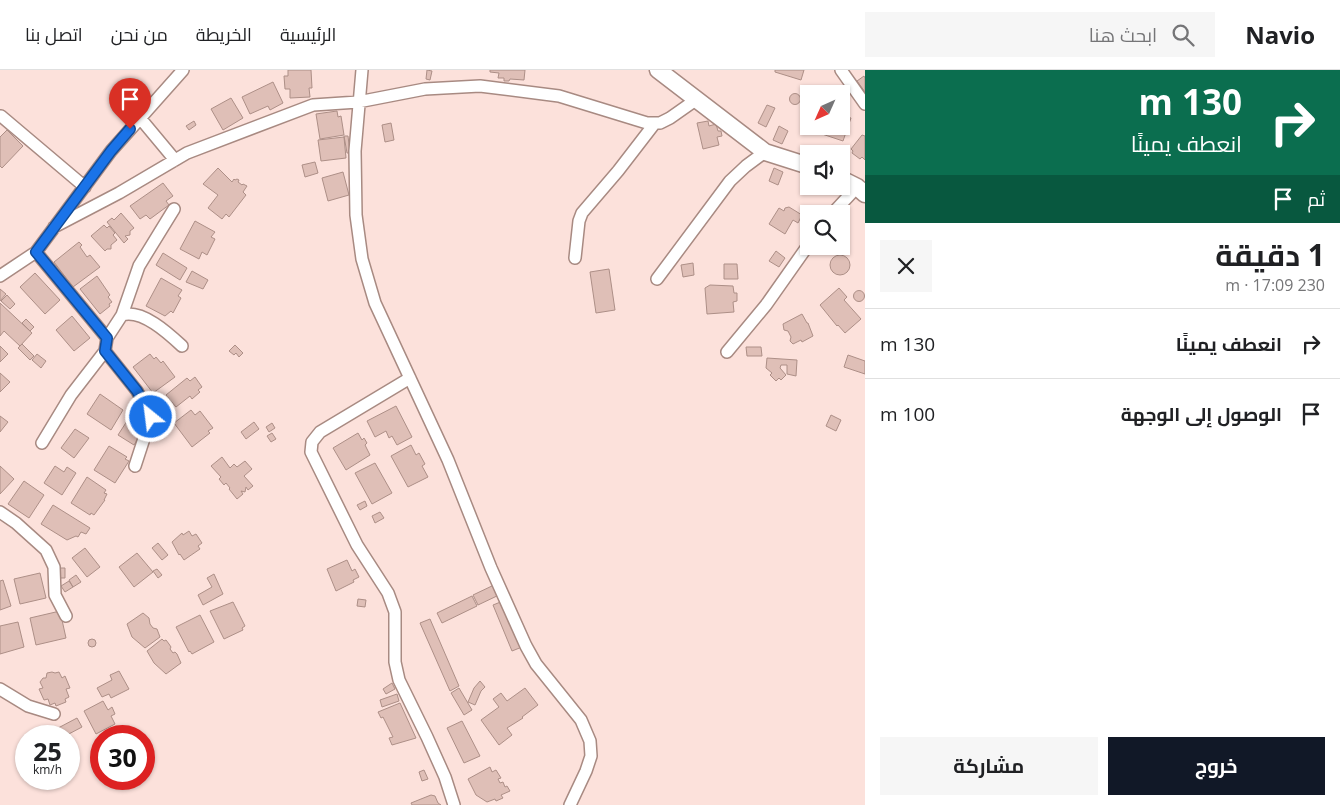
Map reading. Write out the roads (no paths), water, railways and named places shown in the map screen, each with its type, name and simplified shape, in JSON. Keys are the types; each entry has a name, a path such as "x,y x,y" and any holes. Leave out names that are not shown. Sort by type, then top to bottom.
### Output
{"street":[{"path":"0,276 36,252 111,151 183,70"},
{"path":"362,70 355,151 356,206 362,259 374,304 448,460 491,568 526,646 536,664 581,720 590,742 591,756 570,804"},
{"path":"658,70 765,152 800,163"},
{"path":"841,70 865,104"},
{"path":"54,227 119,193 187,153 313,105 358,102 426,89 480,86 559,96 647,123 660,123 697,99"},
{"path":"1,116 85,186"},
{"path":"140,118 175,160"},
{"path":"575,258 579,220 582,213 656,123"},
{"path":"658,279 730,181 765,152"},
{"path":"843,205 861,190 850,184"},
{"path":"42,443 71,395 105,351 107,338 122,314 139,266 174,209"},
{"path":"36,252 107,338"},
{"path":"727,352 766,305 801,255"},
{"path":"122,314 128,313 139,316 157,325 182,346"},
{"path":"105,351 137,391 151,417 135,466"},
{"path":"410,378 320,432 312,442 311,452 357,546 388,593 395,612 395,662 399,680 445,777 454,805"},
{"path":"0,512 16,523 46,550 54,567 55,596 66,616"},
{"path":"0,689 28,706 54,714"}]}
